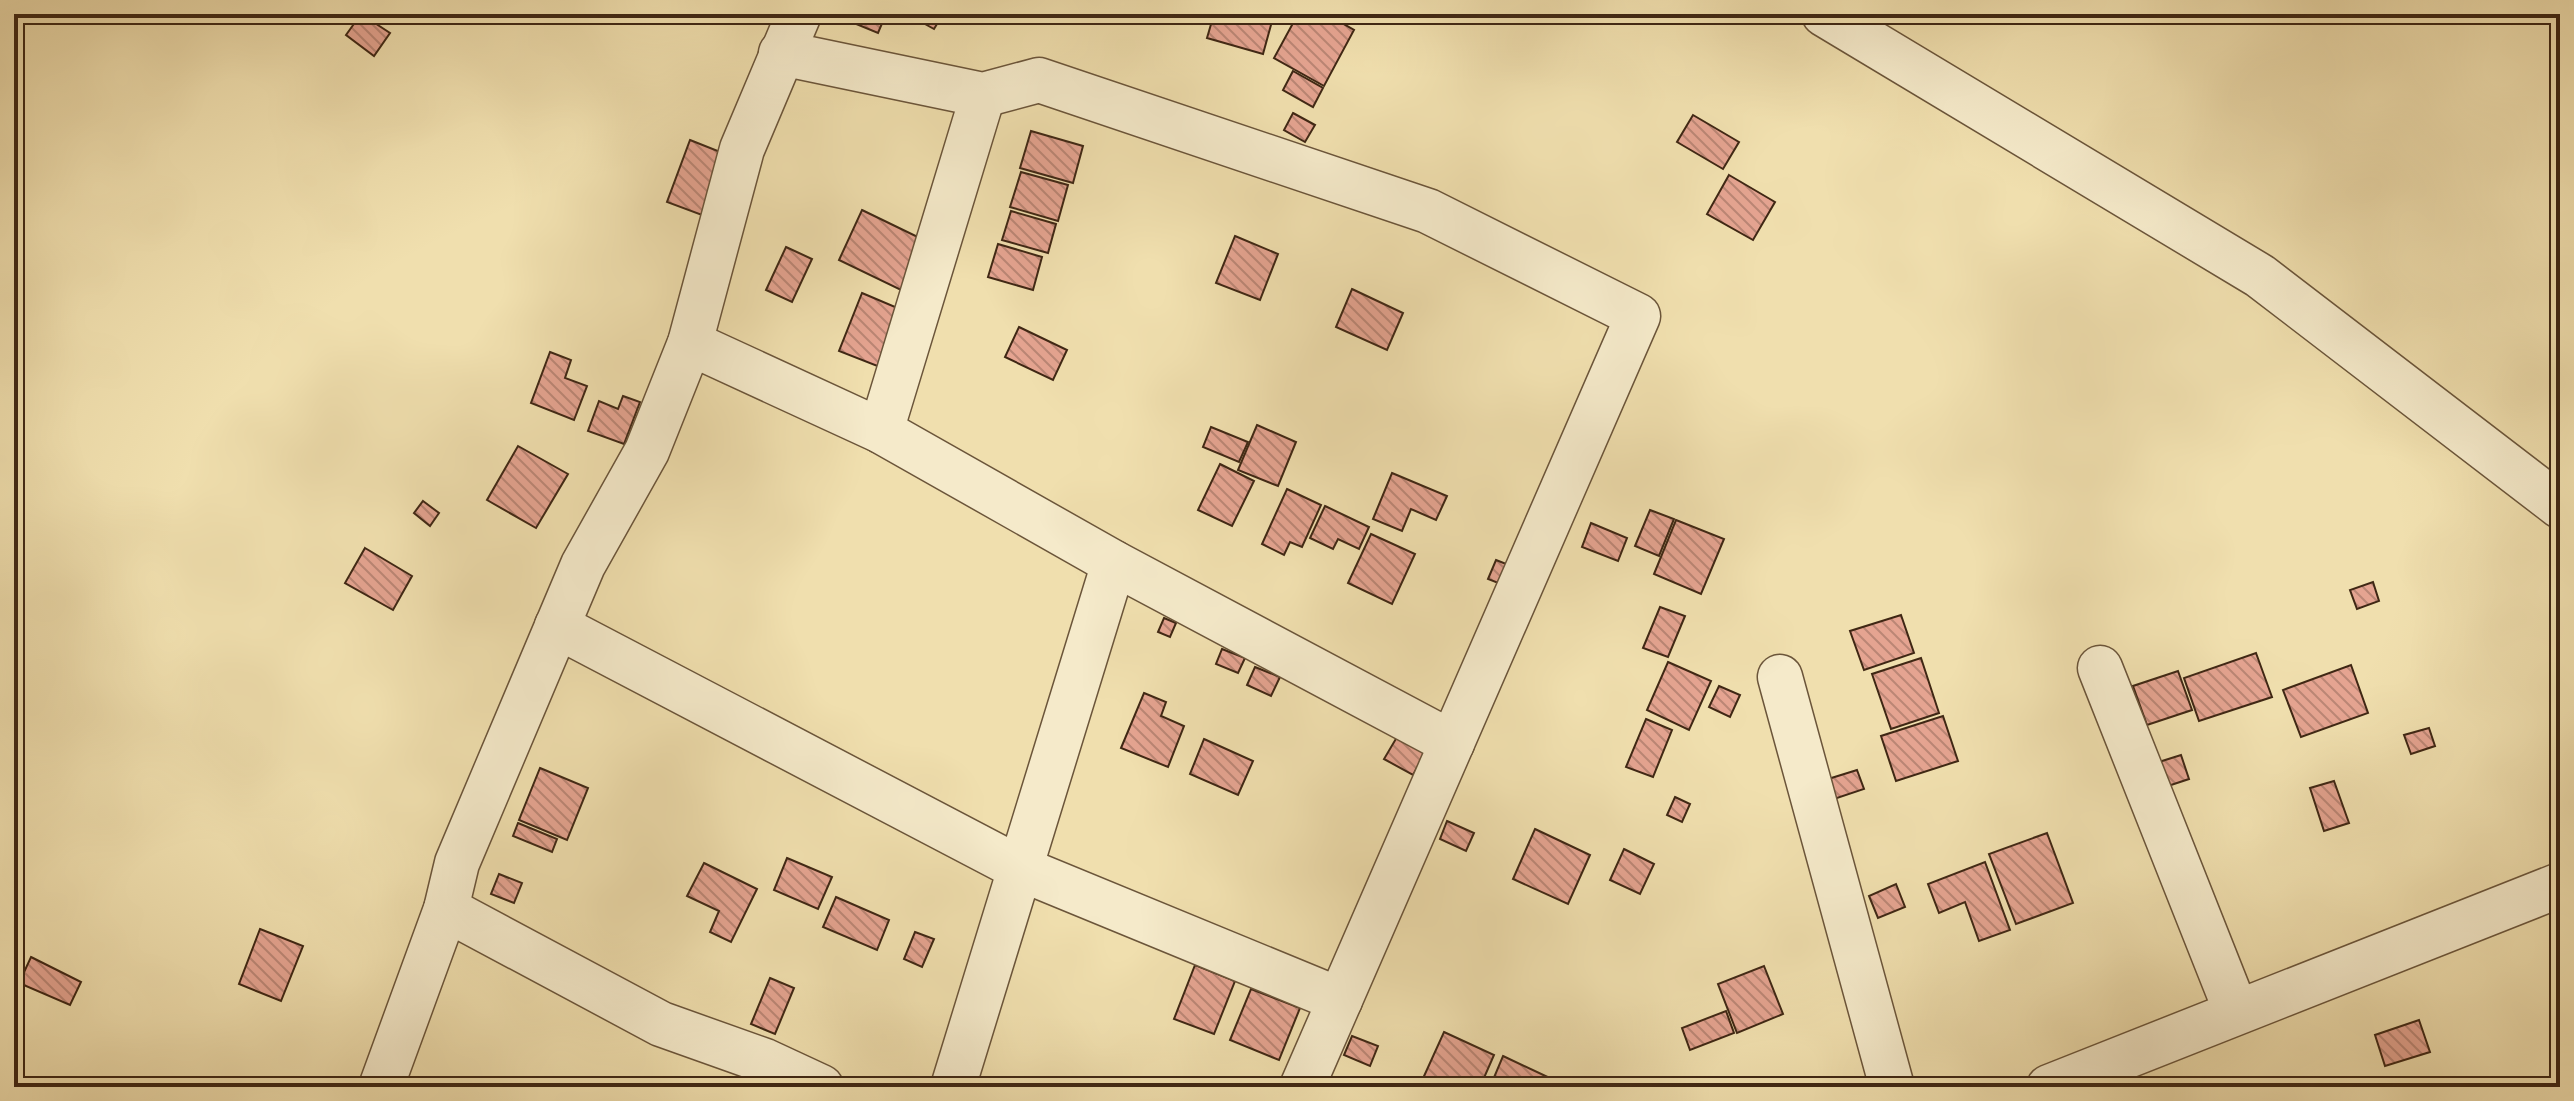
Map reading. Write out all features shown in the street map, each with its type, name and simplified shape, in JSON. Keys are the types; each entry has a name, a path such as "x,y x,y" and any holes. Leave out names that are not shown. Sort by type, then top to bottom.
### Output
{"street":[{"path":"1824,14 2260,276 2560,506"},
{"path":"381,1087 446,909 457,863 583,565 647,451 690,343 742,149 790,33 983,95 1039,80 1428,211 1638,316 1302,1087"},
{"path":"881,431 983,95"},
{"path":"690,343 881,431 1114,563 1452,743"},
{"path":"953,1087 1114,563"},
{"path":"557,626 1019,868 1340,1000"},
{"path":"2100,668 2236,1011"},
{"path":"1780,677 1892,1087"},
{"path":"2049,1087 2560,885"},
{"path":"446,909 661,1024 765,1061 821,1087"}],"building":[{"path":"361,14 390,33 374,56 346,35"},
{"path":"832,14 886,14 878,33"},
{"path":"907,14 943,14 934,29"},
{"path":"1214,14 1274,14 1263,54 1207,38"},
{"path":"1298,14 1326,14 1354,30 1324,86 1274,58"},
{"path":"1293,71 1323,88 1313,107 1283,90"},
{"path":"1293,113 1315,125 1305,142 1284,130"},
{"path":"1693,115 1739,142 1723,169 1677,142"},
{"path":"1031,131 1083,146 1073,183 1020,168"},
{"path":"690,140 733,157 710,218 667,202"},
{"path":"1021,172 1068,185 1058,221 1010,207"},
{"path":"1729,175 1775,202 1753,240 1707,214"},
{"path":"862,210 924,240 901,290 839,260"},
{"path":"1011,211 1056,224 1048,253 1002,240"},
{"path":"1235,236 1278,254 1260,300 1216,283"},
{"path":"998,244 1042,257 1033,290 988,277"},
{"path":"786,247 812,259 792,302 766,290"},
{"path":"1352,289 1403,313 1387,350 1336,327"},
{"path":"862,293 907,312 885,369 839,351"},
{"path":"1019,327 1067,350 1053,380 1005,357"},
{"path":"550,352 571,360 565,378 587,386 574,420 531,403"},
{"path":"623,396 640,402 624,444 588,431 599,401 618,409"},
{"path":"1257,425 1296,442 1278,486 1238,470"},
{"path":"1211,427 1248,442 1239,462 1203,447"},
{"path":"518,446 568,474 536,528 487,500"},
{"path":"1220,464 1254,481 1232,526 1198,510"},
{"path":"1392,473 1447,496 1436,520 1411,509 1402,531 1373,519"},
{"path":"1287,489 1321,505 1302,547 1290,542 1284,555 1262,544"},
{"path":"423,501 439,513 430,526 414,513"},
{"path":"1325,506 1369,527 1359,549 1338,539 1333,549 1310,538"},
{"path":"1650,510 1674,519 1659,556 1635,546"},
{"path":"1676,520 1724,539 1701,594 1654,574"},
{"path":"1591,523 1627,538 1618,561 1582,547"},
{"path":"1371,534 1415,554 1392,604 1348,583"},
{"path":"365,548 412,576 393,610 345,583"},
{"path":"1496,560 1514,567 1506,586 1488,579"},
{"path":"2373,582 2379,601 2357,609 2350,590"},
{"path":"1660,607 1685,616 1668,657 1643,648"},
{"path":"1901,615 1914,653 1864,670 1850,631"},
{"path":"1164,618 1176,623 1170,637 1158,632"},
{"path":"1222,649 1245,658 1238,673 1216,664"},
{"path":"2256,653 2272,697 2199,721 2184,678"},
{"path":"1921,658 1939,713 1891,729 1872,674"},
{"path":"1668,662 1711,681 1689,730 1647,710"},
{"path":"2351,665 2368,713 2301,737 2283,690"},
{"path":"1255,667 1280,677 1271,696 1247,685"},
{"path":"2178,671 2192,710 2147,725 2133,686"},
{"path":"1719,686 1740,695 1730,717 1709,707"},
{"path":"1144,693 1166,702 1161,716 1184,726 1168,767 1121,748"},
{"path":"1943,716 1958,761 1896,781 1881,736"},
{"path":"1646,719 1672,730 1653,777 1626,767"},
{"path":"2429,728 2435,746 2411,754 2404,735"},
{"path":"1397,737 1425,753 1413,775 1384,759"},
{"path":"1204,739 1253,761 1238,795 1190,774"},
{"path":"2181,755 2189,779 2168,786 2159,762"},
{"path":"540,768 588,788 567,840 519,820"},
{"path":"1857,770 1864,789 1831,800 1825,780"},
{"path":"2334,781 2349,823 2324,831 2310,788"},
{"path":"1675,797 1690,804 1682,822 1667,815"},
{"path":"1447,821 1474,833 1466,851 1440,839"},
{"path":"518,823 557,839 552,852 513,836"},
{"path":"1535,829 1590,855 1568,904 1513,879"},
{"path":"2047,833 2073,903 2016,924 1989,854"},
{"path":"1624,849 1654,864 1640,894 1610,880"},
{"path":"787,858 832,877 818,909 774,890"},
{"path":"1985,862 2010,930 1979,941 1965,902 1939,913 1928,884"},
{"path":"704,863 757,889 731,942 710,932 719,911 687,896"},
{"path":"499,874 522,883 514,903 491,894"},
{"path":"1896,884 1905,907 1878,918 1869,896"},
{"path":"836,897 889,920 877,950 823,927"},
{"path":"260,929 303,946 281,1001 239,984"},
{"path":"915,932 934,939 922,967 904,959"},
{"path":"31,957 81,982 70,1005 19,983"},
{"path":"1195,965 1235,981 1214,1034 1174,1019"},
{"path":"1764,966 1783,1014 1737,1033 1718,984"},
{"path":"770,978 794,988 775,1034 751,1024"},
{"path":"1251,989 1300,1008 1279,1060 1230,1040"},
{"path":"1726,1011 1734,1033 1690,1050 1682,1028"},
{"path":"2419,1020 2430,1052 2385,1066 2375,1035"},
{"path":"1444,1032 1494,1055 1480,1087 1420,1085"},
{"path":"1352,1036 1378,1046 1370,1066 1344,1055"},
{"path":"1503,1056 1552,1079 1548,1087 1490,1087"}]}
